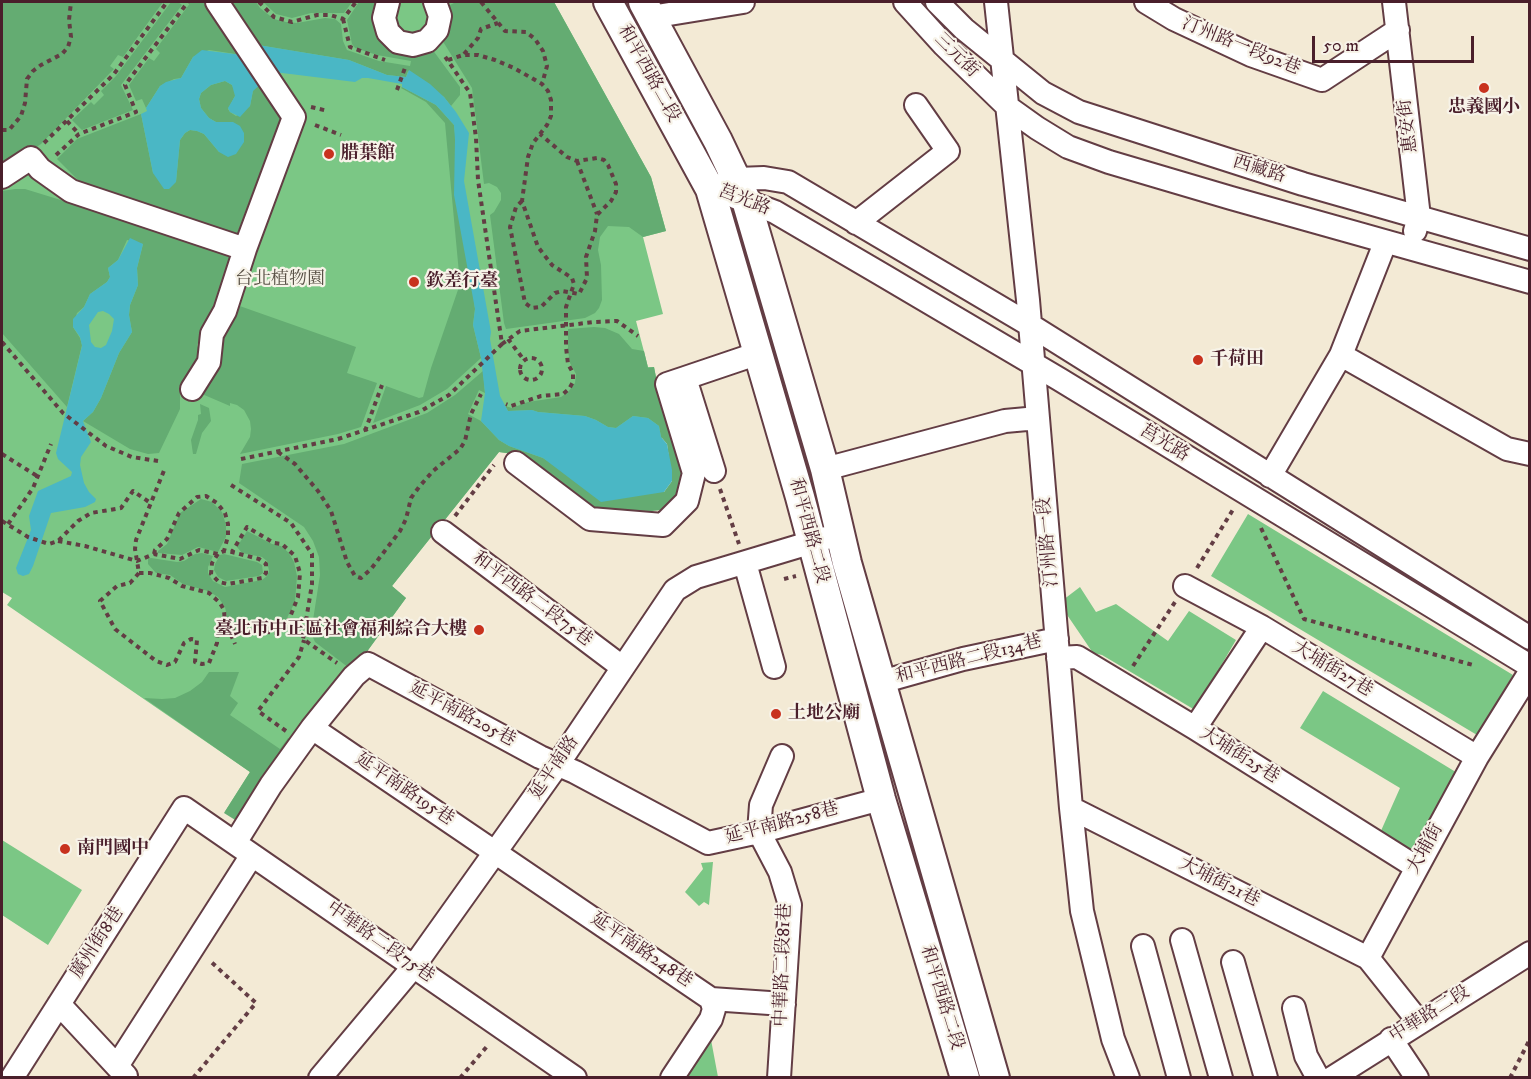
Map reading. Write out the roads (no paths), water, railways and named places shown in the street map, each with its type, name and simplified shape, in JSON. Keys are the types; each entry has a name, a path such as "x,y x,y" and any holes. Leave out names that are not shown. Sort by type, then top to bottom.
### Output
{"main road":[{"name":"和平西路二段","path":"608,2 710,189 812,542 881,799 965,1077"},
{"name":"和平西路二段","path":"647,9 742,190 825,469 840,534 881,682 995,1077"}],"street":[{"path":"192,389 209,362 212,334 225,311 245,249 294,117 217,2"},
{"path":"388,2 384,18 388,32 406,44 413,45 420,44 433,36 437,30 440,16 436,2"},
{"path":"647,9 743,2"},
{"name":"三元街","path":"905,2 944,45 1009,108"},
{"name":"三元街","path":"938,2 964,29 1003,60"},
{"name":"汀州路一段","path":"996,2 1009,108 1030,325 1082,912 1113,1039 1128,1077"},
{"name":"汀州路一段92巷","path":"1146,2 1174,20 1251,55 1322,80 1398,30"},
{"name":"惠安街","path":"1394,2 1419,218 1409,250"},
{"name":"西藏路","path":"1003,60 1043,93 1078,112 1171,143 1530,249"},
{"path":"856,223 948,151 916,105"},
{"name":"西藏路","path":"1009,108 1068,147 1109,162 1409,250 1530,282"},
{"path":"2,177 36,164 71,191 245,249"},
{"name":"莒光路","path":"710,189 742,190 764,178 788,182 1030,325 1530,638"},
{"name":"莒光路","path":"742,190 775,213 1032,363 1530,666"},
{"path":"1270,476 1341,355 1385,243"},
{"path":"516,463 590,519 663,525 687,501 694,473 667,384 759,353"},
{"path":"1341,355 1507,449 1530,454"},
{"path":"685,378 714,471"},
{"path":"825,469 1005,421 1038,418"},
{"name":"和平西路二段75巷","path":"443,532 622,667"},
{"name":"延平南路","path":"323,1076 414,966 558,764 675,590 696,577 840,534"},
{"path":"745,562 774,667"},
{"name":"大埔街27巷","path":"1185,586 1262,627 1477,757"},
{"path":"1195,728 1262,627"},
{"name":"和平西路二段134巷","path":"881,682 963,659 1057,649"},
{"name":"大埔街25巷","path":"1057,649 1077,657 1195,728 1416,867"},
{"name":"延平南路205巷","path":"308,733 361,670 558,764"},
{"name":"大埔街","path":"1368,958 1477,757 1530,672"},
{"path":"59,1004 122,1072 308,733"},
{"name":"延平南路195巷","path":"308,733 496,852"},
{"path":"759,832 761,805 782,756"},
{"name":"延平南路258巷","path":"558,764 708,843 759,832 881,799"},
{"name":"中華路二段75巷","path":"184,808 575,1077"},
{"name":"廣州街8巷","path":"12,1077 184,808"},
{"name":"大埔街21巷","path":"1071,808 1368,958"},
{"name":"中華路二段81巷","path":"759,832 780,872 790,905 779,1077"},
{"name":"延平南路248巷","path":"496,852 711,999 714,1009 711,1019 672,1077"},
{"path":"1182,940 1221,1077"},
{"path":"1143,946 1179,1077"},
{"name":"中華路二段","path":"1332,1077 1530,953"},
{"path":"1368,958 1419,1022"},
{"path":"1233,962 1266,1077"},
{"path":"711,999 784,1004"},
{"path":"1294,1008 1306,1056 1318,1077"},
{"path":"1391,1039 1417,1077"}],"water":[{"path":"258,45 349,60 387,75 406,77 409,70 444,97 469,133 464,181 500,396 508,411 532,410 585,416 608,427 616,428 633,416 648,418 659,426 661,437 667,444 672,481 664,492 601,502 543,458 499,440 481,421 485,393 481,358 473,325 475,309 454,195 454,125 436,105 402,87 402,84 368,78 355,82 274,72 253,91 250,106 240,117 230,112 228,108 235,96 232,85 225,81 211,85 201,93 199,99 201,108 209,118 216,122 233,122 240,126 244,133 244,142 236,154 228,157 219,152 204,134 190,130 180,140 176,182 169,189 164,189 153,173 141,114 147,111 146,108 160,86 181,78 193,57 202,50 242,55"},
{"path":"130,238 143,244 137,268 138,285 130,305 132,332 119,353 101,398 93,412 83,421 91,442 81,457 80,465 84,483 96,499 95,502 85,507 51,513 33,566 29,574 23,576 18,574 16,568 31,530 29,516 38,491 71,476 72,472 58,459 56,453 82,346 80,337 73,327 73,319 84,307 90,294 107,282 110,277 108,268 118,260","holes":["103,311 114,319 112,331 106,345 101,348 95,347 91,342 89,325 98,312"]}],"place":[{"name":"忠義國小","path":"1484,88"},
{"name":"腊葉館","path":"329,154"},
{"name":"欽差行臺","path":"414,282"},
{"name":"千荷田","path":"1198,360"},
{"name":"臺北市中正區社會福利綜合大樓","path":"479,630"},
{"name":"土地公廟","path":"776,714"},
{"name":"南門國中","path":"65,849"}],"park label":[{"name":"台北植物園","path":"280,280"}]}
